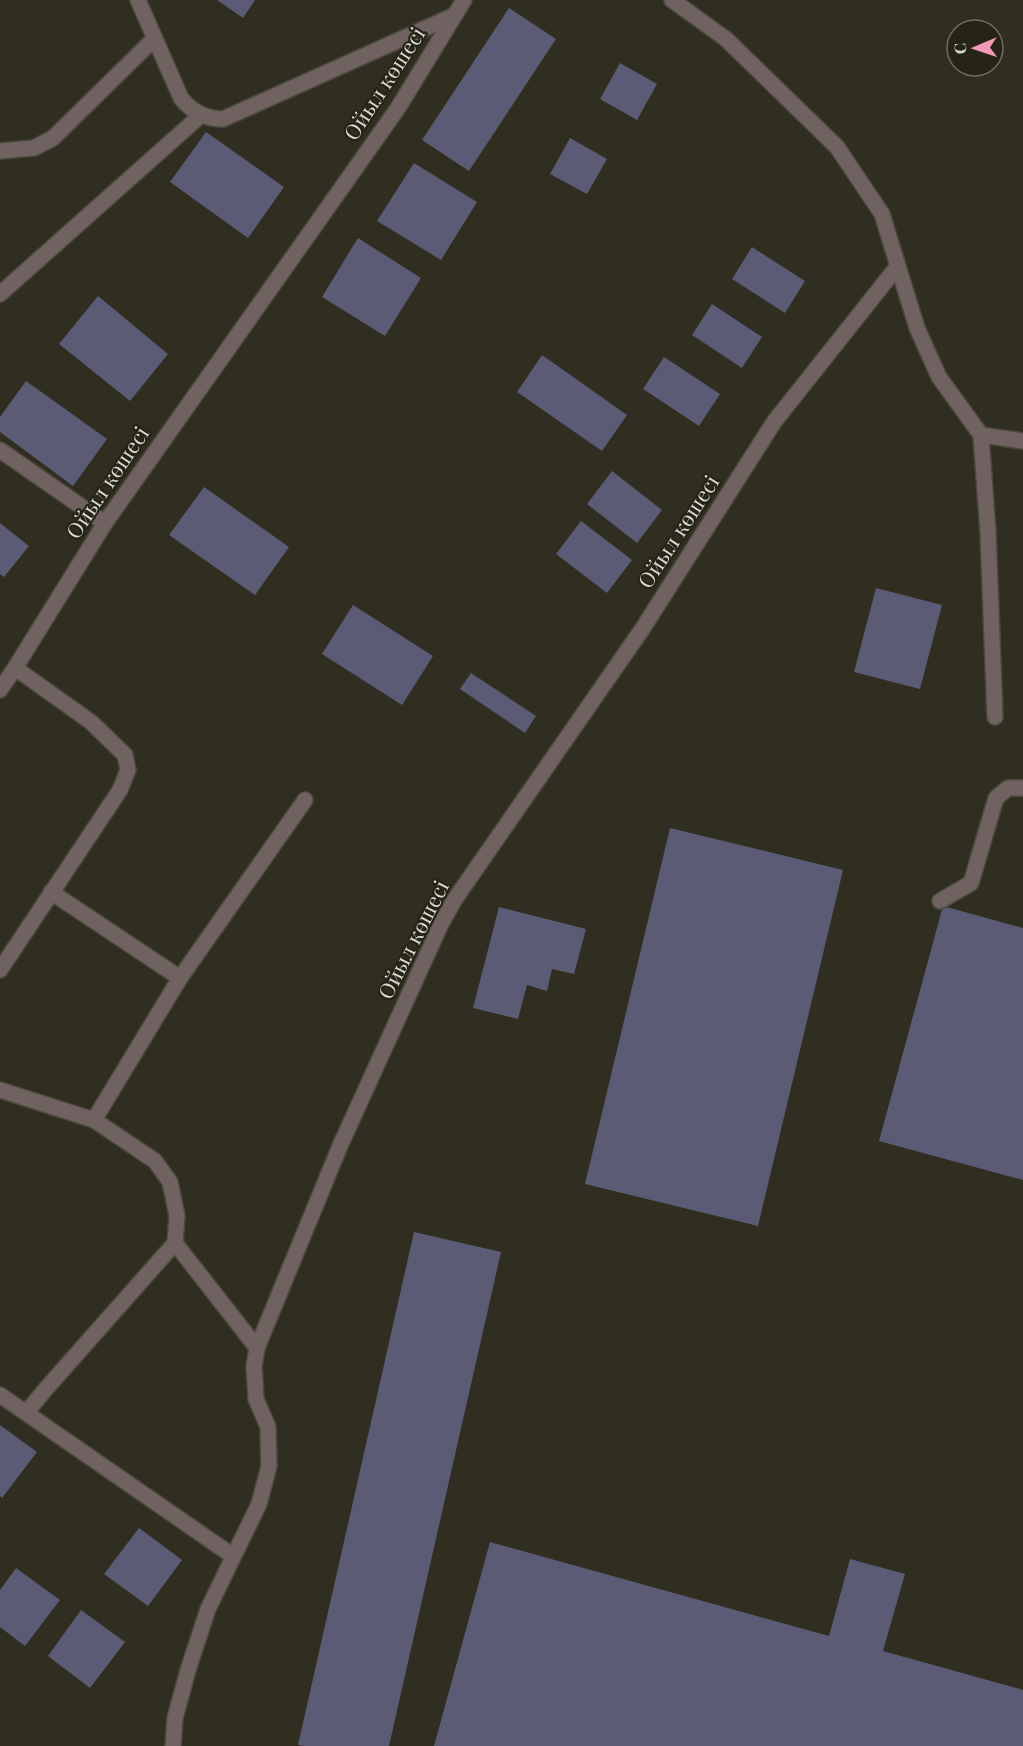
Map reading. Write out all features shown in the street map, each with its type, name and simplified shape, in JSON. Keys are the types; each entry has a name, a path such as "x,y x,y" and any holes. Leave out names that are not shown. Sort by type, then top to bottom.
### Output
{"street":[{"path":"138,0 181,98 188,107 210,119 223,119 454,15"},
{"name":"Ойыл көшесі","path":"0,690 105,523 398,108 464,0"},
{"path":"672,0 726,39 837,147 882,214 917,328 939,377 981,435 988,532 995,717"},
{"path":"0,151 34,147 53,138 154,38"},
{"path":"0,294 201,115"},
{"name":"Ойыл көшесі","path":"173,1746 175,1718 208,1609 259,1504 269,1466 268,1427 256,1399 254,1366 257,1347 340,1146 441,924 455,899 643,628 774,422 897,267"},
{"path":"981,435 1023,441"},
{"path":"0,450 105,523"},
{"path":"0,970 120,790 128,770 125,755 91,722 15,668"},
{"path":"940,901 971,883 996,798 1008,788 1023,788"},
{"path":"94,1120 180,978 305,800"},
{"path":"51,892 180,978"},
{"path":"0,1090 94,1120 155,1161 170,1182 177,1216 175,1243 27,1413"},
{"path":"175,1243 257,1347"},
{"path":"0,1395 233,1556"}],"building":[{"path":"217,0 255,0 243,18"},
{"path":"509,8 556,39 469,171 422,140"},
{"path":"620,63 657,84 637,120 600,99"},
{"path":"206,132 284,187 248,238 170,182"},
{"path":"570,138 607,159 587,194 550,174"},
{"path":"414,163 477,202 441,260 377,221"},
{"path":"358,238 421,278 385,336 322,297"},
{"path":"752,247 805,281 785,313 732,279"},
{"path":"98,296 168,354 130,401 59,344"},
{"path":"712,304 762,337 742,368 692,335"},
{"path":"542,355 627,415 602,451 517,392"},
{"path":"664,357 720,394 699,426 643,389"},
{"path":"26,381 107,439 73,486 0,432 0,417"},
{"path":"612,471 662,510 637,543 587,504"},
{"path":"204,487 289,547 255,595 169,535"},
{"path":"581,521 632,560 607,593 556,554"},
{"path":"0,523 29,546 4,577 0,574"},
{"path":"876,588 942,605 920,689 854,672"},
{"path":"353,605 433,656 402,705 322,654"},
{"path":"471,673 536,716 525,733 460,689"},
{"path":"670,828 843,870 758,1226 585,1184"},
{"path":"943,906 1023,928 1023,1180 879,1141"},
{"path":"499,907 586,929 574,974 552,969 547,991 527,985 518,1019 473,1008"},
{"path":"414,1232 501,1252 389,1746 298,1745"},
{"path":"0,1425 37,1452 2,1498 0,1496"},
{"path":"139,1528 182,1560 148,1606 104,1574"},
{"path":"490,1542 829,1636 850,1559 905,1574 883,1651 1023,1690 1023,1746 434,1746"},
{"path":"16,1568 60,1600 25,1646 0,1627 0,1590"},
{"path":"81,1610 125,1642 90,1688 48,1656"}]}
